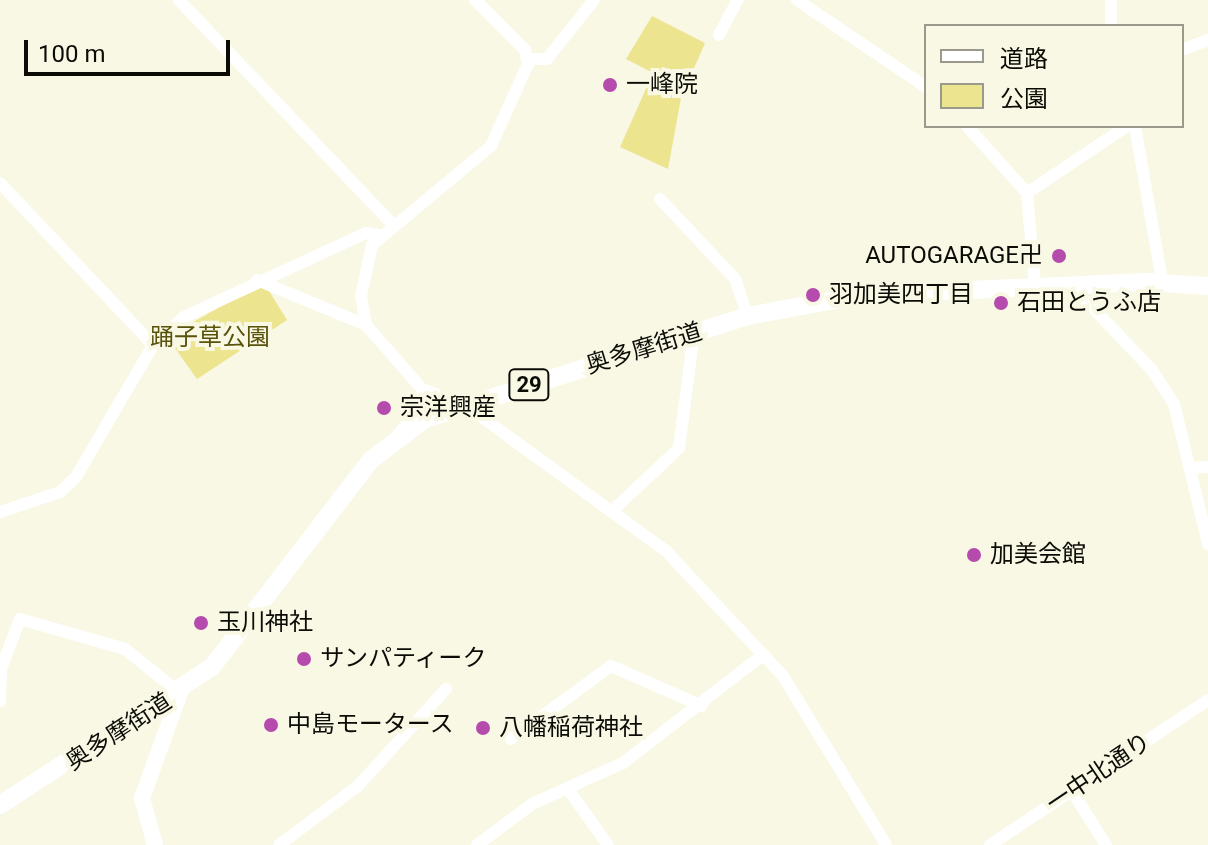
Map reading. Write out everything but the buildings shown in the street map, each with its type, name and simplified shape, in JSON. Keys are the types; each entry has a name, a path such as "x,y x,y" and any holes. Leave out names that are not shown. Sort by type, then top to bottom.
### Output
{"main road":[{"name":"奥多摩街道","path":"0,805 180,693 247,629 397,436 465,405 748,316 896,291 1073,287 1162,281 1208,286"}],"street":[{"path":"179,0 392,224"},
{"path":"475,0 529,59 547,59 594,0"},
{"path":"719,35 738,0"},
{"path":"797,0 924,86"},
{"path":"1111,0 1111,24"},
{"path":"1184,49 1208,40"},
{"path":"366,325 363,276 380,235 491,146 529,59"},
{"path":"969,128 1027,193 1035,286"},
{"path":"1027,193 1124,128"},
{"path":"1135,128 1162,281"},
{"path":"0,183 153,345"},
{"path":"660,199 735,279 748,316"},
{"path":"0,512 60,492 76,477 153,345 184,317 257,280 366,233 380,235"},
{"path":"257,280 366,325 429,394 465,405 667,552 764,654 886,845"},
{"path":"1073,287 1168,393 1208,544"},
{"path":"612,511 679,448 694,333"},
{"path":"397,436 429,394"},
{"path":"1190,468 1208,467"},
{"path":"0,701 1,669 20,619 125,649 180,693 142,798 155,845"},
{"path":"477,845 568,789 623,763 702,706 764,654"},
{"path":"511,739 611,666 702,706"},
{"path":"279,845 358,786 446,689"},
{"name":"一中北通り","path":"990,845 1208,700"},
{"path":"568,789 608,845"},
{"path":"1072,791 1106,845"}],"green space":[{"path":"652,16 705,43 681,98 668,169 620,147 653,73 626,59"},
{"name":"踊子草公園","path":"257,286 269,291 287,320 197,379 167,337"}],"place":[{"name":"一峰院","path":"610,85"},
{"name":"AUTOGARAGE卍","path":"1059,256"},
{"name":"羽加美四丁目","path":"813,295"},
{"name":"石田とうふ店","path":"1001,303"},
{"name":"宗洋興産","path":"384,408"},
{"name":"加美会館","path":"974,555"},
{"name":"玉川神社","path":"201,623"},
{"name":"サンパティーク","path":"304,659"},
{"name":"中島モータース","path":"271,725"},
{"name":"八幡稲荷神社","path":"483,728"}]}
